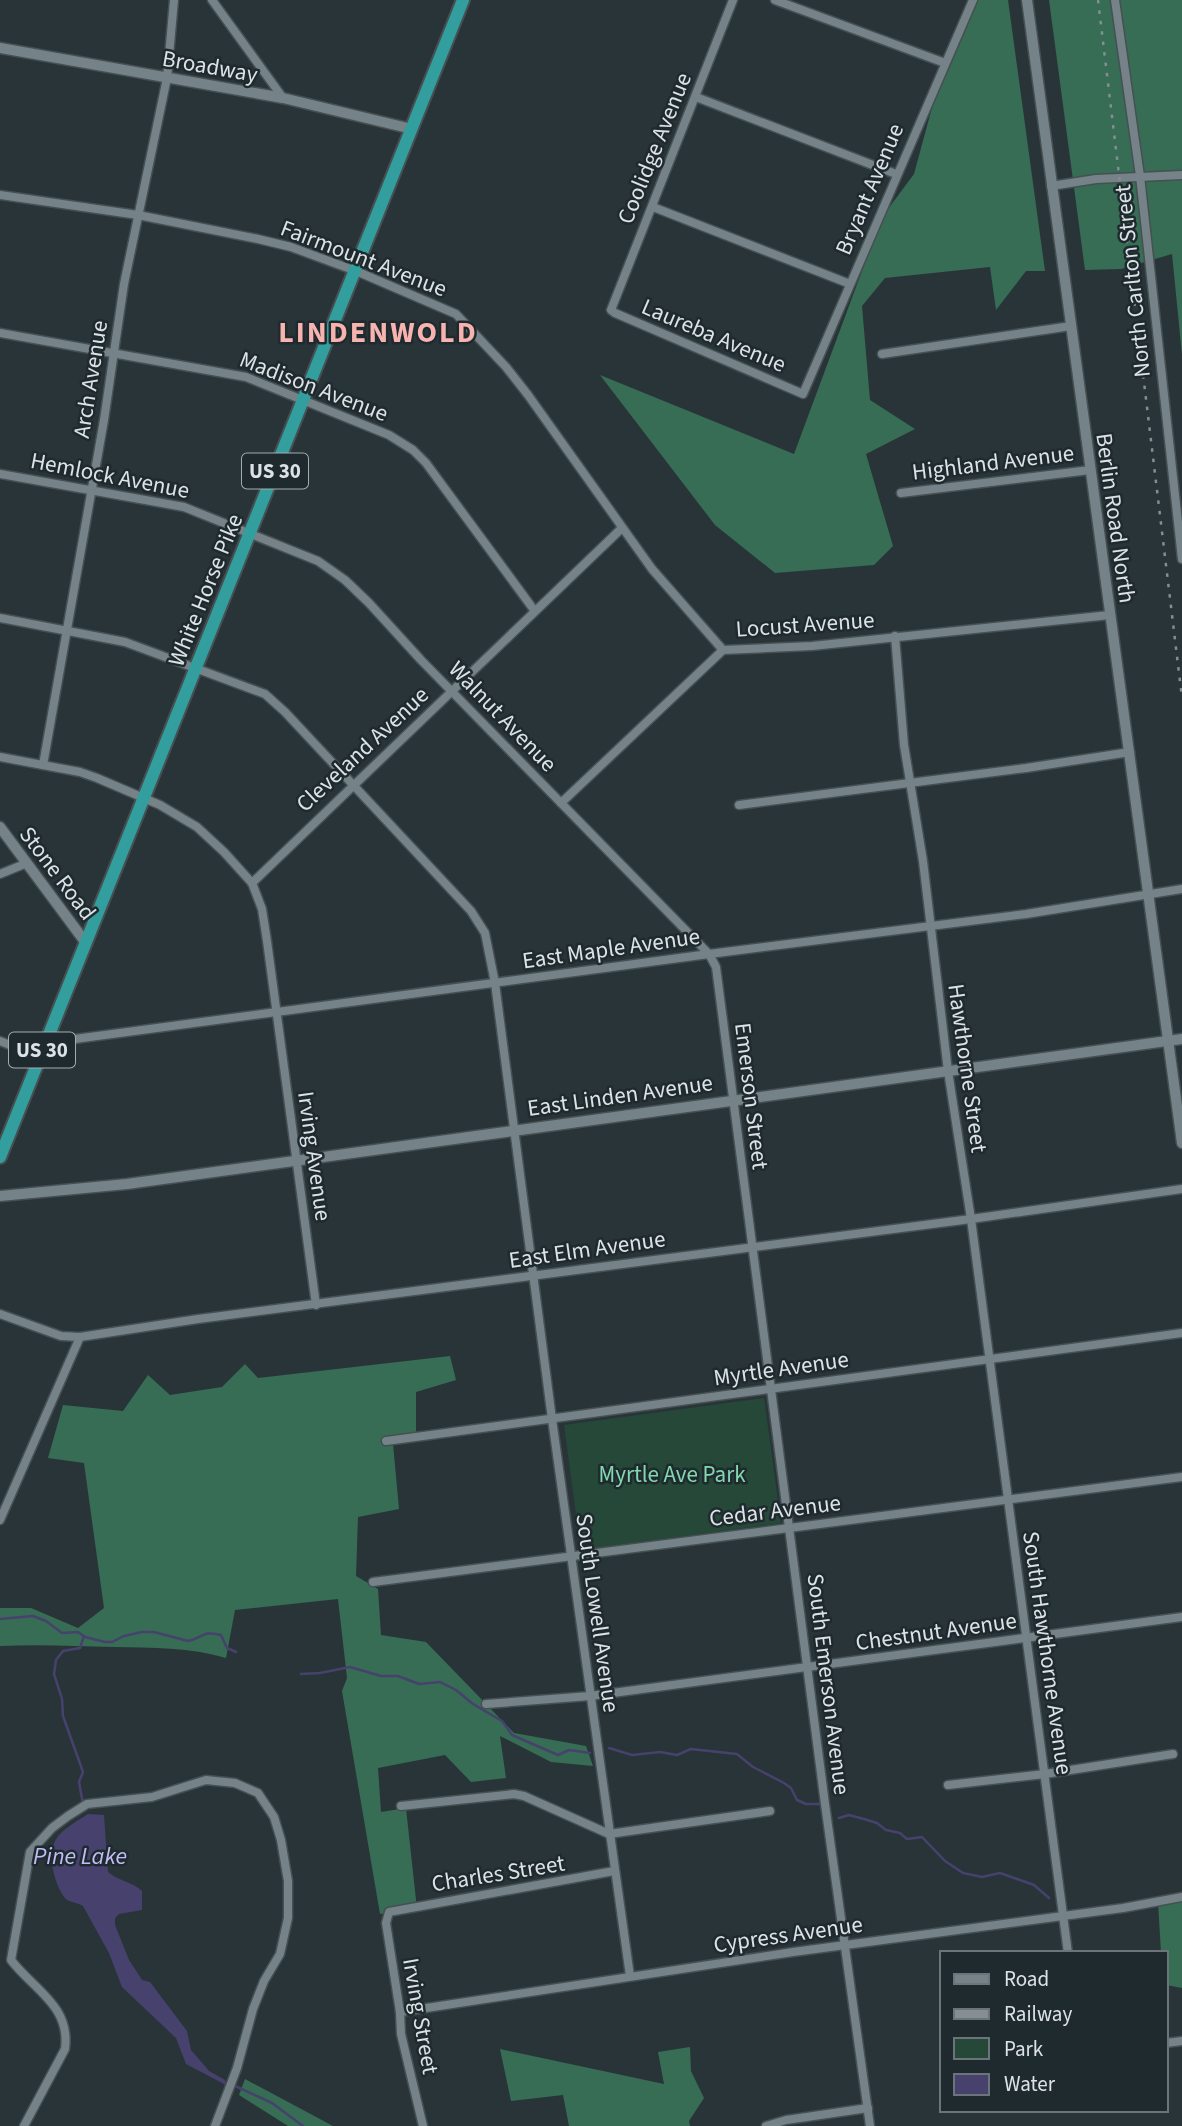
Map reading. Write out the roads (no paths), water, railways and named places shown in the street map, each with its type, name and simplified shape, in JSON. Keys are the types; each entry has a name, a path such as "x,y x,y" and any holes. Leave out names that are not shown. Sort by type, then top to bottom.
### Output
{"highway":[{"name":"White Horse Pike","path":"0,1157 463,0"}],"street":[{"name":"Arch Avenue","path":"43,765 115,353 124,284 167,78 174,0"},
{"path":"212,0 283,98"},
{"name":"Coolidge Avenue","path":"611,310 733,0"},
{"path":"775,0 945,63"},
{"name":"Bryant Avenue","path":"803,394 973,0"},
{"name":"Berlin Road North","path":"1027,0 1182,1143"},
{"name":"North Carlton Street","path":"1115,0 1140,176 1182,559"},
{"name":"Broadway","path":"0,48 283,98 412,130"},
{"path":"696,97 896,174"},
{"path":"1051,186 1140,176 1182,175"},
{"name":"Fairmount Avenue","path":"0,195 138,215 290,247 444,308 469,327 528,394 652,569 723,650"},
{"path":"653,207 850,284"},
{"name":"Laureba Avenue","path":"611,310 803,394"},
{"path":"882,354 1070,326"},
{"name":"Madison Avenue","path":"0,333 246,377 389,435 413,450 426,463 534,610"},
{"name":"Highland Avenue","path":"901,493 1090,470"},
{"name":"Hemlock Avenue","path":"0,474 184,507 251,532"},
{"name":"Cleveland Avenue","path":"252,883 622,528"},
{"name":"Walnut Avenue","path":"251,532 317,561 345,580 709,954"},
{"name":"Locust Avenue","path":"561,803 723,650 812,646 1110,615"},
{"path":"0,618 125,642 265,694 285,712 352,786"},
{"name":"Hawthorne Street","path":"895,636 910,782 923,861 948,1071 989,1359"},
{"path":"739,805 1130,752"},
{"path":"0,757 88,775 170,810 197,827 252,883"},
{"name":"South Lowell Avenue","path":"352,786 471,911 483,928 495,983 552,1419 630,1976"},
{"name":"Stone Road","path":"0,827 86,943"},
{"path":"0,874 27,863"},
{"name":"Irving Avenue","path":"252,883 262,909 316,1305"},
{"name":"East Maple Avenue","path":"45,1043 1026,914 1182,889"},
{"name":"Emerson Street","path":"709,954 716,967 751,1246"},
{"name":"East Linden Avenue","path":"0,1196 127,1184 1182,1039"},
{"path":"0,1041 39,1057"},
{"name":"East Elm Avenue","path":"0,1314 61,1336 79,1337 1182,1189"},
{"name":"South Emerson Avenue","path":"751,1246 870,2126"},
{"name":"Myrtle Avenue","path":"386,1441 1182,1333"},
{"path":"0,1520 79,1337"},
{"name":"South Hawthorne Avenue","path":"989,1359 1068,1951"},
{"name":"Cedar Avenue","path":"373,1581 1182,1477"},
{"name":"Chestnut Avenue","path":"486,1704 590,1696 1182,1617"},
{"path":"948,1785 1045,1774 1173,1754"},
{"path":"24,2126 65,2049 67,2037 65,2025 49,2000 10,1960 30,1852 52,1828 87,1804 152,1797 191,1784 220,1780 246,1786 258,1793 274,1817 288,1881 285,1938 253,2009 233,2079 215,2126"},
{"path":"401,1806 514,1794 609,1833 770,1811"},
{"name":"Charles Street","path":"388,1912 614,1871"},
{"name":"Cypress Avenue","path":"400,2012 630,1976 1182,1897"},
{"name":"Irving Street","path":"388,1912 386,1923 401,2034 423,2126"},
{"path":"766,2126 786,2120 868,2108"}],"water":[{"name":"Pine Lake","path":"88,1814 104,1815 108,1872 142,1891 142,1910 119,1914 115,1918 115,1925 129,1960 142,1980 150,1982 187,2031 191,2050 209,2071 225,2080 226,2085 186,2064 176,2038 122,1987 109,1953 83,1906 66,1899 60,1890 52,1865 55,1840 66,1828"}],"waterway":[{"path":"0,1619 33,1616 46,1621 62,1633 78,1632 85,1637 105,1642 142,1632 154,1632 188,1641 206,1634 215,1634 221,1635 227,1648 236,1652"},
{"path":"83,1804 79,1782 83,1772 63,1716 62,1699 54,1674 56,1660 63,1651 80,1648 84,1636"},
{"path":"301,1674 350,1667 381,1676 398,1676 419,1684 440,1682 502,1721 512,1735 558,1755 569,1750 590,1753"},
{"path":"609,1748 632,1755 660,1752 677,1755 691,1749 737,1754 753,1767 791,1788 797,1800 806,1804 819,1804"},
{"path":"839,1818 849,1815 877,1823 907,1839 922,1837 945,1861 963,1873 982,1877 1000,1873 1034,1885 1049,1898"},
{"path":"233,2085 272,2103 303,2126"}],"railway":[{"path":"1098,0 1182,698"}],"district":[{"name":"LINDENWOLD","path":"378,332"}],"park label":[{"name":"Myrtle Ave Park","path":"672,1474"}]}
